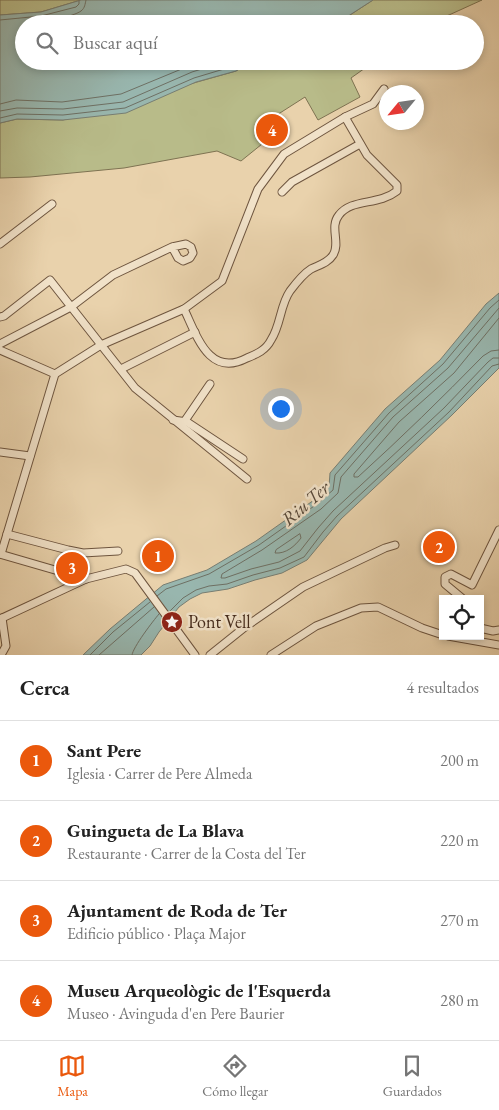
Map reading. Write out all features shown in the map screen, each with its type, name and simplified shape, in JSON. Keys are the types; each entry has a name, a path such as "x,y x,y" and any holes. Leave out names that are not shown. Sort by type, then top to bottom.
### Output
{"street":[{"path":"86,578 1,554 55,374 101,345 184,309 222,281 258,189 284,154 346,117 372,104 379,95"},
{"path":"184,309 195,332 214,361 237,364 263,350 270,342 278,328 288,294 292,288 310,270 322,265 334,254 336,246 334,225 342,211 351,205 385,199 397,191 397,185 367,155 346,117"},
{"path":"282,192 292,182 360,144"},
{"path":"0,244 52,204"},
{"path":"0,344 71,307 113,275 172,247"},
{"path":"0,317 4,316 50,280 135,388 247,479"},
{"path":"121,370 195,332"},
{"path":"0,350 55,374"},
{"path":"184,422 210,384"},
{"path":"173,420 186,422 243,459"},
{"path":"0,452 30,456"},
{"path":"458,595 445,584 445,577 451,574 472,585 499,530"},
{"path":"8,534 83,553 118,551"},
{"path":"210,655 245,627 303,587 395,545"},
{"path":"1,655 6,646 1,618 86,578 126,569 136,573 195,655"},
{"path":"271,655 316,626 361,608 378,607 422,628 439,634"},
{"path":"484,629 499,630"},
{"path":"471,640 499,645"}],"green space":[{"path":"0,0 81,0 41,12 0,15"},
{"path":"373,0 482,0 449,15 350,15"},
{"path":"362,70 351,78 360,97 318,120 305,97 258,127 267,140 241,161 217,151 124,168 0,178 0,123 17,119 63,120 236,71"}],"water":[{"path":"81,0 373,0 350,15 15,15 15,70 238,70 196,82 126,113 63,120 17,119 0,123 0,15 41,12"},
{"path":"499,293 499,368 452,415 341,519 307,560 282,573 228,589 202,593 190,599 179,607 141,655 83,655 110,629 163,585 207,570 256,541 314,500 329,487 330,473 385,409 440,360 486,304"}],"place":[{"name":"Museu Arqueològic de l'Esquerda","path":"272,130"},
{"name":"Guingueta de La Blava","path":"439,547"},
{"name":"Sant Pere","path":"158,556"},
{"name":"Ajuntament de Roda de Ter","path":"72,568"},
{"name":"Pont Vell","path":"172,622"}],"water label":[{"name":"Riu Ter","path":"305,503"}]}
